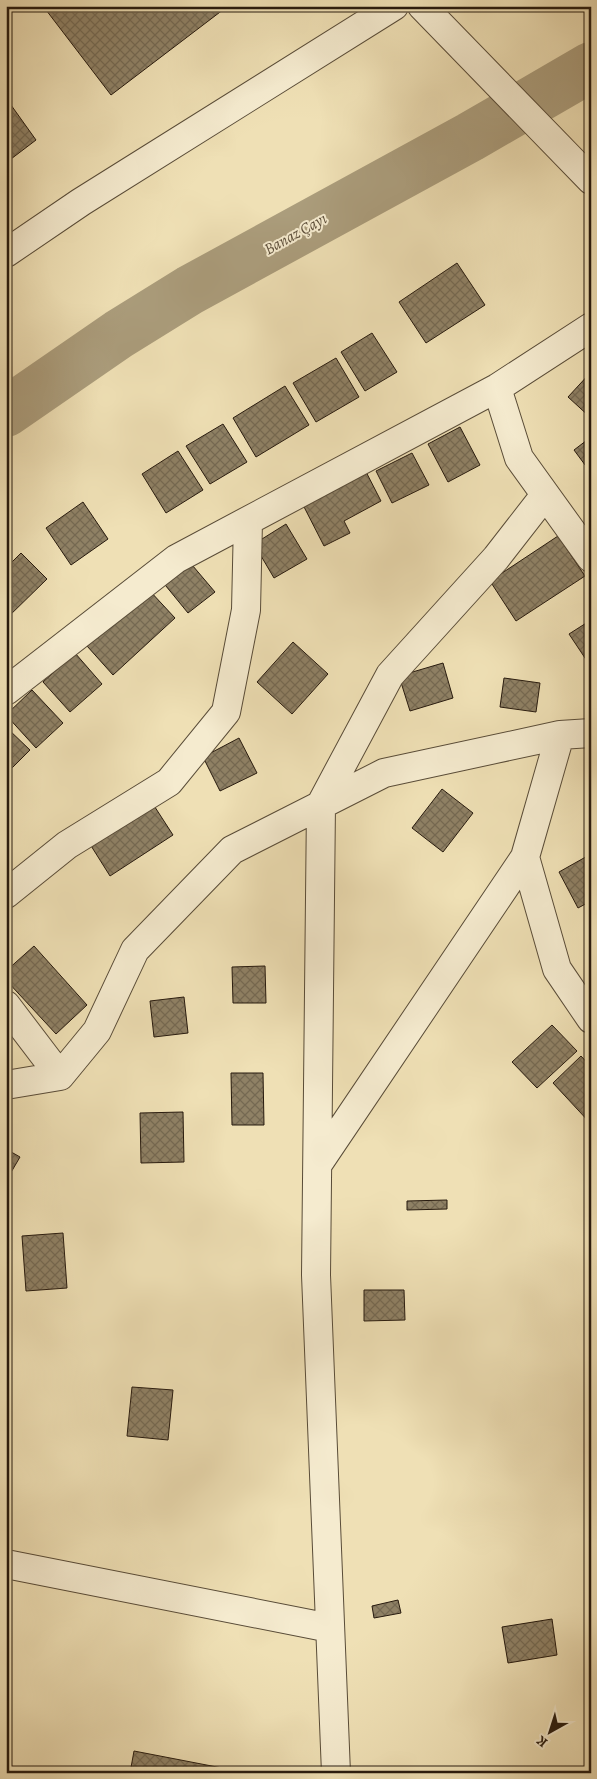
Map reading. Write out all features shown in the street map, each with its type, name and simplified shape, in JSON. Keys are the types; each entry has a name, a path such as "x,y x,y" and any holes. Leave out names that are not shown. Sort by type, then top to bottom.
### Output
{"street":[{"path":"6,253 90,197 394,6"},
{"path":"429,14 586,175"},
{"path":"6,691 176,559 497,388 591,327"},
{"path":"497,388 519,458 591,558"},
{"path":"336,1773 316,1276 322,804 390,675 496,558 545,495"},
{"path":"6,894 67,845 169,782 226,712 246,610 248,521"},
{"path":"6,1085 60,1076 96,1031 135,950 232,850 384,773 560,735 591,733"},
{"path":"318,1164 525,857 560,735"},
{"path":"525,857 557,969 591,1019"},
{"path":"6,1005 60,1076"},
{"path":"6,1564 330,1628"}],"building":[{"path":"43,6 228,6 111,95"},
{"path":"6,98 36,140 11,159 6,153"},
{"path":"457,263 485,305 426,343 399,302"},
{"path":"372,333 397,372 365,391 341,352"},
{"path":"336,358 359,397 316,422 293,383"},
{"path":"591,372 591,418 568,397"},
{"path":"285,386 309,425 256,457 233,418"},
{"path":"223,424 247,462 210,484 186,446"},
{"path":"460,427 480,465 448,482 428,444"},
{"path":"591,437 591,473 574,450"},
{"path":"178,451 203,490 166,513 142,474"},
{"path":"412,453 429,485 392,503 376,471"},
{"path":"363,466 381,501 344,521 350,533 324,546 300,499"},
{"path":"83,502 108,539 71,565 46,528"},
{"path":"286,524 307,559 274,578 254,544"},
{"path":"558,536 585,576 516,621 490,581"},
{"path":"21,553 47,579 6,619 6,568"},
{"path":"187,559 215,592 188,613 161,580"},
{"path":"149,590 175,618 113,675 87,646"},
{"path":"591,620 591,667 569,634"},
{"path":"293,642 328,674 292,714 257,682"},
{"path":"75,653 102,684 70,712 43,682"},
{"path":"443,663 453,698 410,711 399,676"},
{"path":"504,678 540,683 536,712 500,707"},
{"path":"32,690 63,723 36,748 6,715"},
{"path":"6,727 30,750 6,774"},
{"path":"239,738 257,773 220,791 203,757"},
{"path":"442,789 473,813 443,852 412,828"},
{"path":"151,801 173,835 110,876 88,841"},
{"path":"591,854 591,901 578,908 559,872"},
{"path":"34,946 87,1005 56,1034 6,980 6,971"},
{"path":"265,966 266,1003 233,1003 232,967"},
{"path":"184,997 188,1033 154,1037 150,1001"},
{"path":"552,1025 577,1051 537,1088 512,1062"},
{"path":"581,1056 591,1067 591,1124 553,1083"},
{"path":"231,1073 263,1073 264,1125 232,1125"},
{"path":"183,1112 184,1162 141,1163 140,1113"},
{"path":"6,1149 20,1157 6,1181"},
{"path":"591,1165 591,1175 586,1169"},
{"path":"447,1200 447,1209 407,1210 407,1201"},
{"path":"63,1233 67,1288 26,1291 22,1236"},
{"path":"364,1290 404,1290 405,1320 364,1321"},
{"path":"132,1387 173,1390 168,1440 127,1436"},
{"path":"398,1600 401,1613 374,1618 372,1606"},
{"path":"552,1619 557,1655 508,1663 502,1627"},
{"path":"134,1751 248,1773 130,1773"}],"waterway":[{"name":"Banaz Çayı","path":"6,412 119,334 190,290 470,137 591,67"}]}
